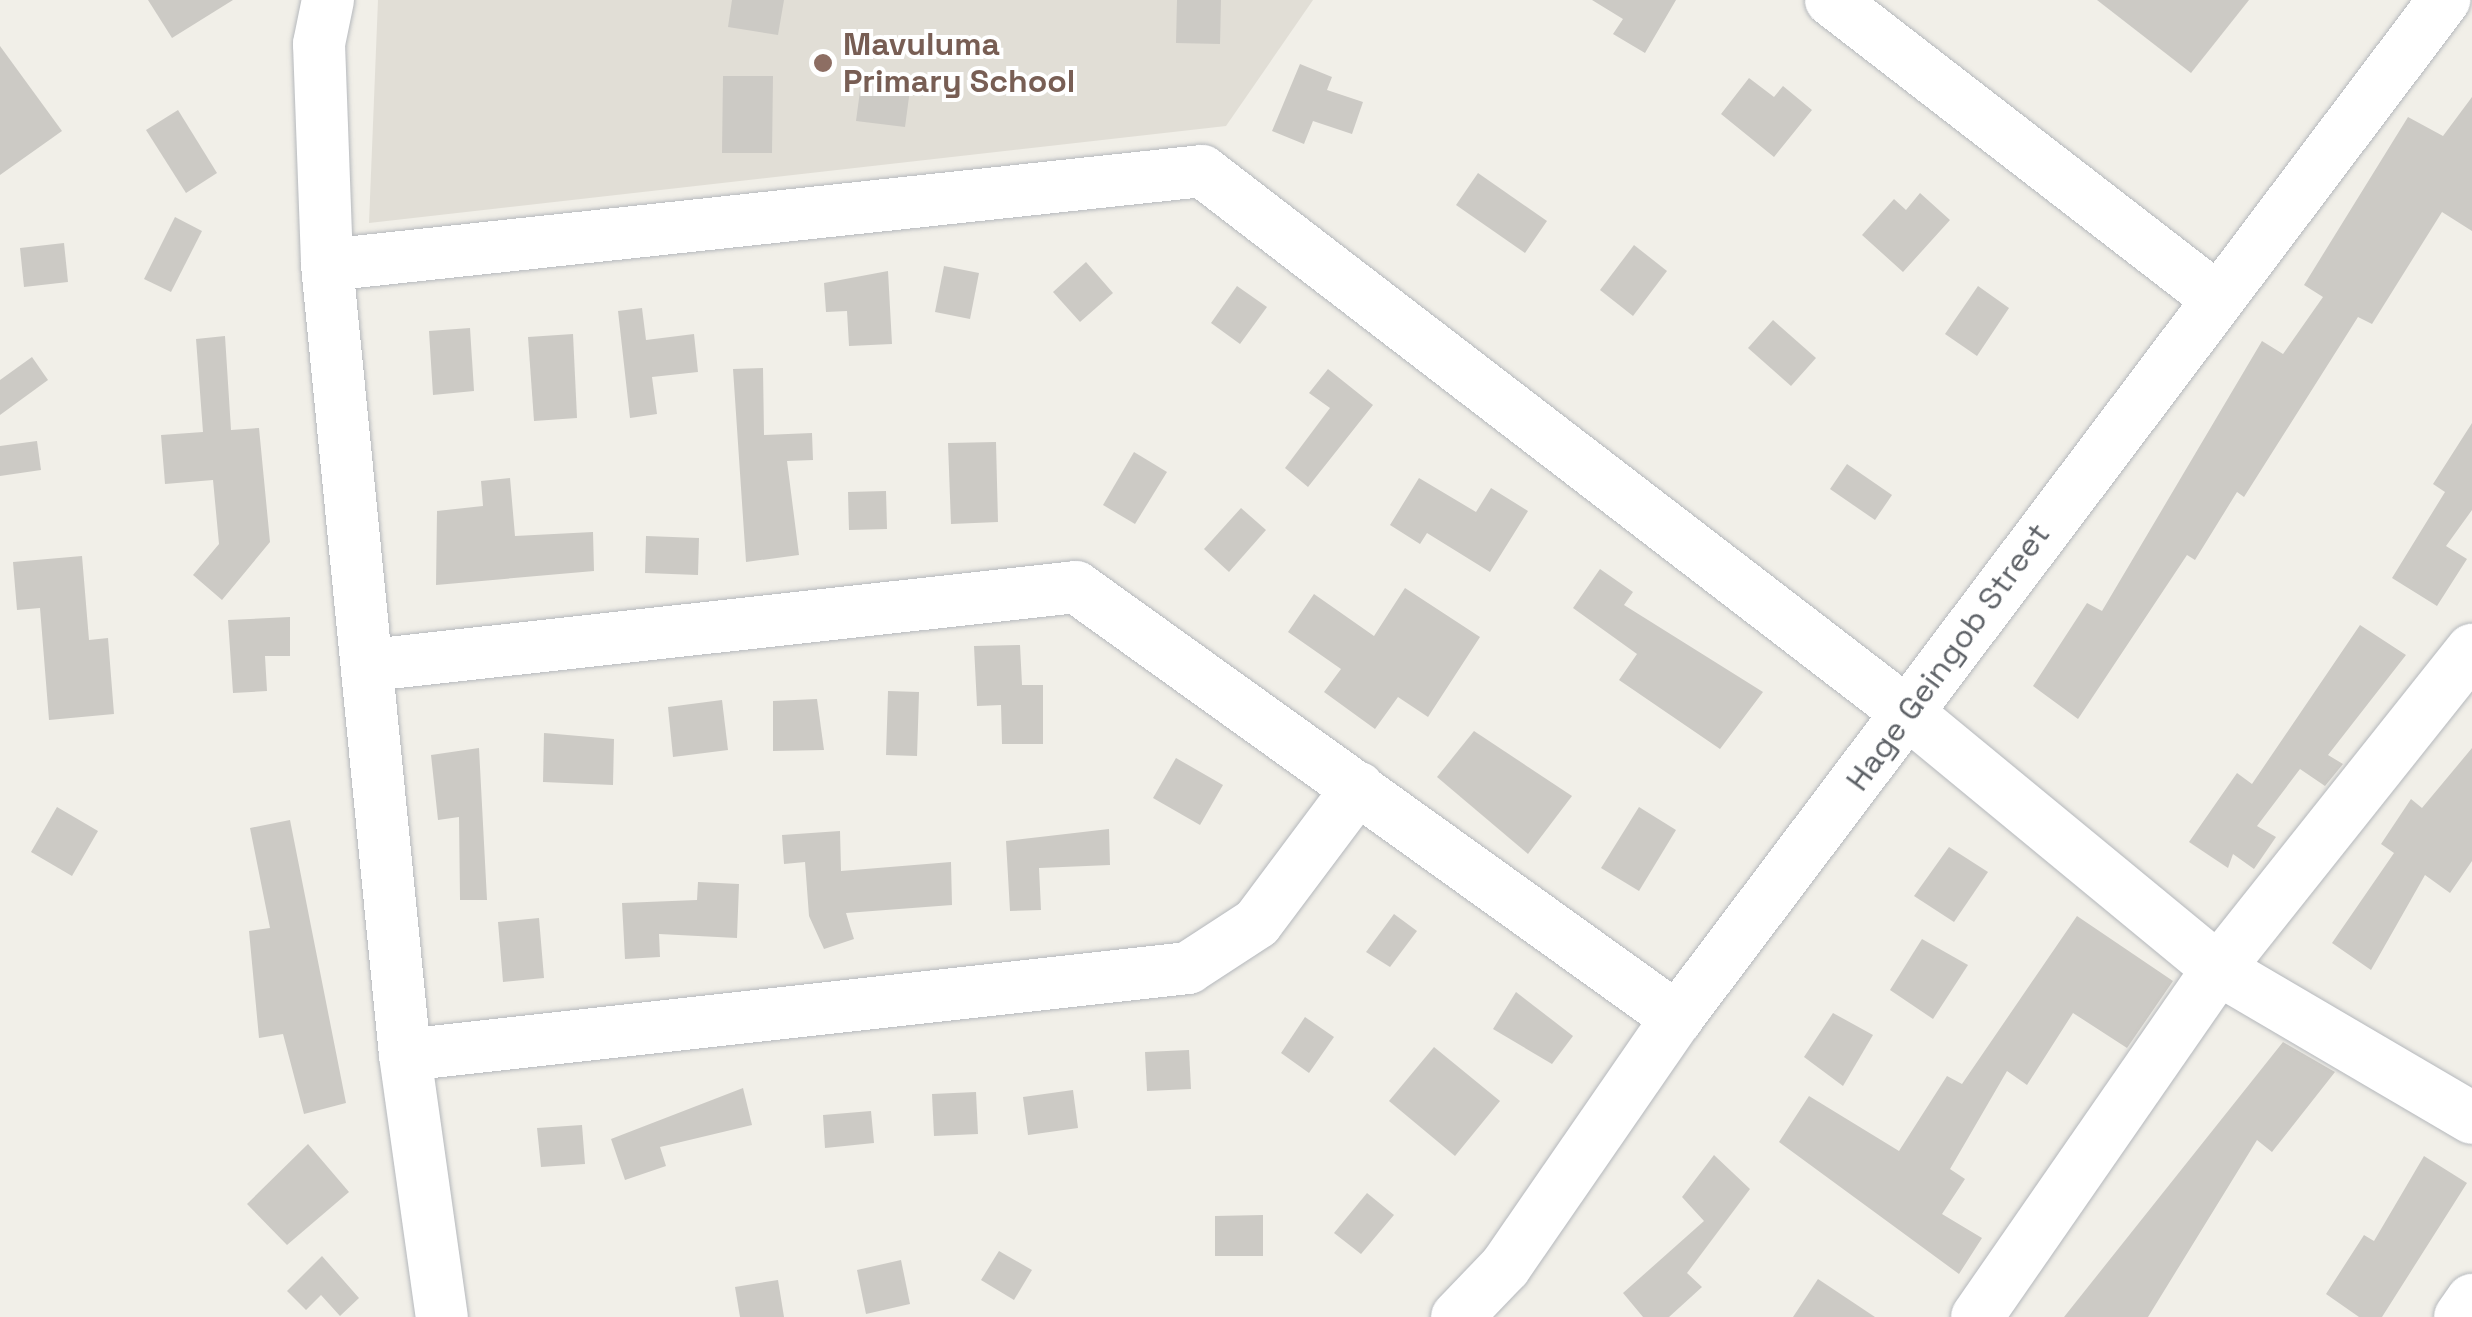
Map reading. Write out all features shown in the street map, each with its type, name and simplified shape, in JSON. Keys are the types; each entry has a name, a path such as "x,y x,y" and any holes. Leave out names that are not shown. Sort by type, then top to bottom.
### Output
{"street":[{"path":"328,0 319,44 327,264 371,665 406,1055 442,1317"},
{"path":"1830,0 2214,295"},
{"name":"Hage Geingob Street","path":"1456,1317 1505,1267 1677,1018 1908,714 2214,295 2444,0"},
{"path":"327,264 1202,171 1908,714 2218,969 2472,1118"},
{"path":"371,665 1076,587 1677,1018"},
{"path":"1977,1317 2218,969 2472,650"},
{"path":"406,1055 1188,968 1257,923 1358,788"},
{"path":"2460,1317 2472,1300"}],"shaded area":[{"name":"Mavuluma Primary School","path":"378,0 1313,0 1226,126 369,223"}],"building":[{"path":"148,0 233,0 172,38"},
{"path":"732,0 784,0 778,35 728,27"},
{"path":"1177,0 1221,0 1220,44 1176,43"},
{"path":"1592,0 1676,0 1645,53 1613,34 1623,19"},
{"path":"2097,0 2249,0 2191,73"},
{"path":"0,46 62,131 0,175"},
{"path":"1300,64 1332,77 1327,90 1363,102 1352,134 1313,121 1304,144 1272,131"},
{"path":"723,76 773,76 772,153 722,153"},
{"path":"862,76 911,82 905,127 856,121"},
{"path":"1749,78 1774,97 1783,86 1812,110 1774,157 1721,114"},
{"path":"2472,97 2472,231 2442,212 2372,324 2358,317 2244,497 2237,492 2195,560 2187,555 2078,719 2033,686 2087,603 2102,611 2262,341 2283,354 2323,297 2304,285 2408,117 2443,136"},
{"path":"178,110 217,173 186,193 146,130"},
{"path":"1478,173 1547,221 1525,253 1456,205"},
{"path":"1920,193 1950,220 1903,272 1862,235 1894,199 1906,210"},
{"path":"175,217 202,231 171,292 144,279"},
{"path":"64,243 68,282 24,287 20,248"},
{"path":"1634,245 1667,271 1633,316 1600,290"},
{"path":"1086,262 1113,293 1080,322 1053,292"},
{"path":"944,266 979,273 970,319 935,312"},
{"path":"888,271 892,344 849,346 847,311 826,312 824,283"},
{"path":"1237,286 1267,307 1240,344 1211,323"},
{"path":"1978,286 2009,308 1977,356 1945,334"},
{"path":"642,308 646,340 694,334 698,372 652,377 657,414 630,418 618,311"},
{"path":"1773,320 1816,358 1791,386 1748,348"},
{"path":"470,328 474,391 433,395 429,331"},
{"path":"573,334 577,418 534,421 528,337"},
{"path":"225,336 231,430 259,428 270,542 222,600 193,575 219,544 213,480 165,484 161,435 203,432 196,339"},
{"path":"32,357 48,380 0,415 0,380"},
{"path":"763,368 764,435 812,433 813,460 787,461 799,555 746,562 733,369"},
{"path":"1328,369 1373,405 1308,487 1285,468 1330,408 1309,393"},
{"path":"2472,423 2472,510 2446,546 2467,559 2437,606 2392,578 2445,492 2433,484"},
{"path":"37,441 41,470 0,476 0,446"},
{"path":"996,442 998,522 951,524 948,443"},
{"path":"1134,452 1167,472 1135,524 1103,505"},
{"path":"1847,464 1892,495 1875,520 1830,489"},
{"path":"510,478 515,536 593,532 594,571 436,585 437,511 483,506 481,481"},
{"path":"1419,478 1476,512 1491,488 1528,511 1490,572 1427,533 1420,544 1390,525"},
{"path":"886,491 887,529 849,530 848,492"},
{"path":"1241,508 1266,530 1229,572 1204,549"},
{"path":"646,536 699,538 698,575 645,573"},
{"path":"82,556 89,640 108,638 114,714 49,720 40,608 17,610 13,562"},
{"path":"1600,569 1633,592 1624,605 1763,692 1720,749 1619,680 1637,654 1573,608"},
{"path":"1405,588 1480,637 1428,717 1398,697 1375,729 1324,692 1341,669 1288,632 1314,594 1374,636"},
{"path":"290,617 290,656 265,656 267,691 233,693 228,620"},
{"path":"2360,625 2406,655 2328,755 2343,764 2325,786 2300,769 2257,826 2276,837 2254,869 2233,854 2228,868 2189,842 2237,773 2252,784"},
{"path":"1020,645 1022,685 1043,685 1043,744 1002,744 1001,705 977,706 974,646"},
{"path":"888,691 919,692 917,756 886,755"},
{"path":"817,699 824,750 773,751 773,701"},
{"path":"722,700 728,750 673,757 668,707"},
{"path":"1474,731 1572,796 1528,854 1437,777"},
{"path":"544,733 614,739 613,785 543,782"},
{"path":"479,748 487,900 460,900 459,817 438,820 431,755"},
{"path":"2472,748 2472,861 2450,893 2425,875 2371,970 2332,943 2394,853 2381,844 2411,799 2422,808"},
{"path":"1176,758 1223,785 1200,825 1153,798"},
{"path":"57,807 98,831 72,876 31,852"},
{"path":"1639,807 1676,830 1639,891 1601,868"},
{"path":"290,820 346,1103 304,1114 283,1034 259,1038 249,931 270,928 250,828"},
{"path":"1109,829 1110,865 1039,868 1041,910 1010,911 1006,841"},
{"path":"840,831 841,871 951,862 952,905 846,913 854,939 824,949 809,916 805,862 784,864 782,835"},
{"path":"1949,847 1988,872 1954,922 1914,896"},
{"path":"698,882 739,884 737,938 659,934 660,957 625,959 622,903 697,900"},
{"path":"1394,914 1417,931 1390,967 1366,952"},
{"path":"2077,916 2173,981 2127,1048 2073,1013 2027,1085 2007,1071 1950,1169 1965,1179 1942,1214 1982,1238 1959,1274 1779,1142 1809,1096 1899,1151 1947,1076 1962,1084"},
{"path":"539,918 544,978 503,982 498,922"},
{"path":"1922,939 1968,965 1933,1019 1890,990"},
{"path":"1516,992 1573,1036 1552,1064 1493,1029"},
{"path":"1833,1013 1873,1035 1843,1086 1804,1057"},
{"path":"1305,1017 1334,1037 1309,1073 1281,1053"},
{"path":"2283,1042 2335,1072 2272,1152 2257,1140 2148,1317 2064,1317"},
{"path":"1434,1047 1500,1101 1455,1156 1389,1101"},
{"path":"1189,1050 1191,1089 1147,1091 1145,1052"},
{"path":"743,1088 752,1125 660,1147 666,1166 625,1180 611,1139"},
{"path":"1073,1090 1078,1128 1028,1135 1023,1097"},
{"path":"976,1092 978,1134 934,1136 932,1094"},
{"path":"871,1111 874,1143 825,1148 823,1115"},
{"path":"582,1125 585,1164 541,1167 537,1128"},
{"path":"308,1144 349,1192 287,1245 247,1204"},
{"path":"1714,1155 1750,1189 1687,1273 1702,1287 1669,1317 1643,1317 1623,1293 1704,1221 1682,1197"},
{"path":"2424,1156 2467,1183 2382,1317 2359,1317 2326,1294 2364,1235 2374,1241"},
{"path":"1367,1193 1394,1215 1361,1254 1334,1233"},
{"path":"1263,1215 1263,1256 1215,1256 1215,1216"},
{"path":"999,1251 1032,1270 1014,1300 981,1280"},
{"path":"322,1256 359,1298 340,1316 321,1295 306,1310 287,1291"},
{"path":"901,1260 910,1304 866,1314 857,1270"},
{"path":"1818,1279 1875,1317 1793,1317"},
{"path":"778,1280 784,1317 740,1317 735,1287"}],"place":[{"name":"Mavuluma Primary School","path":"823,63"}]}
